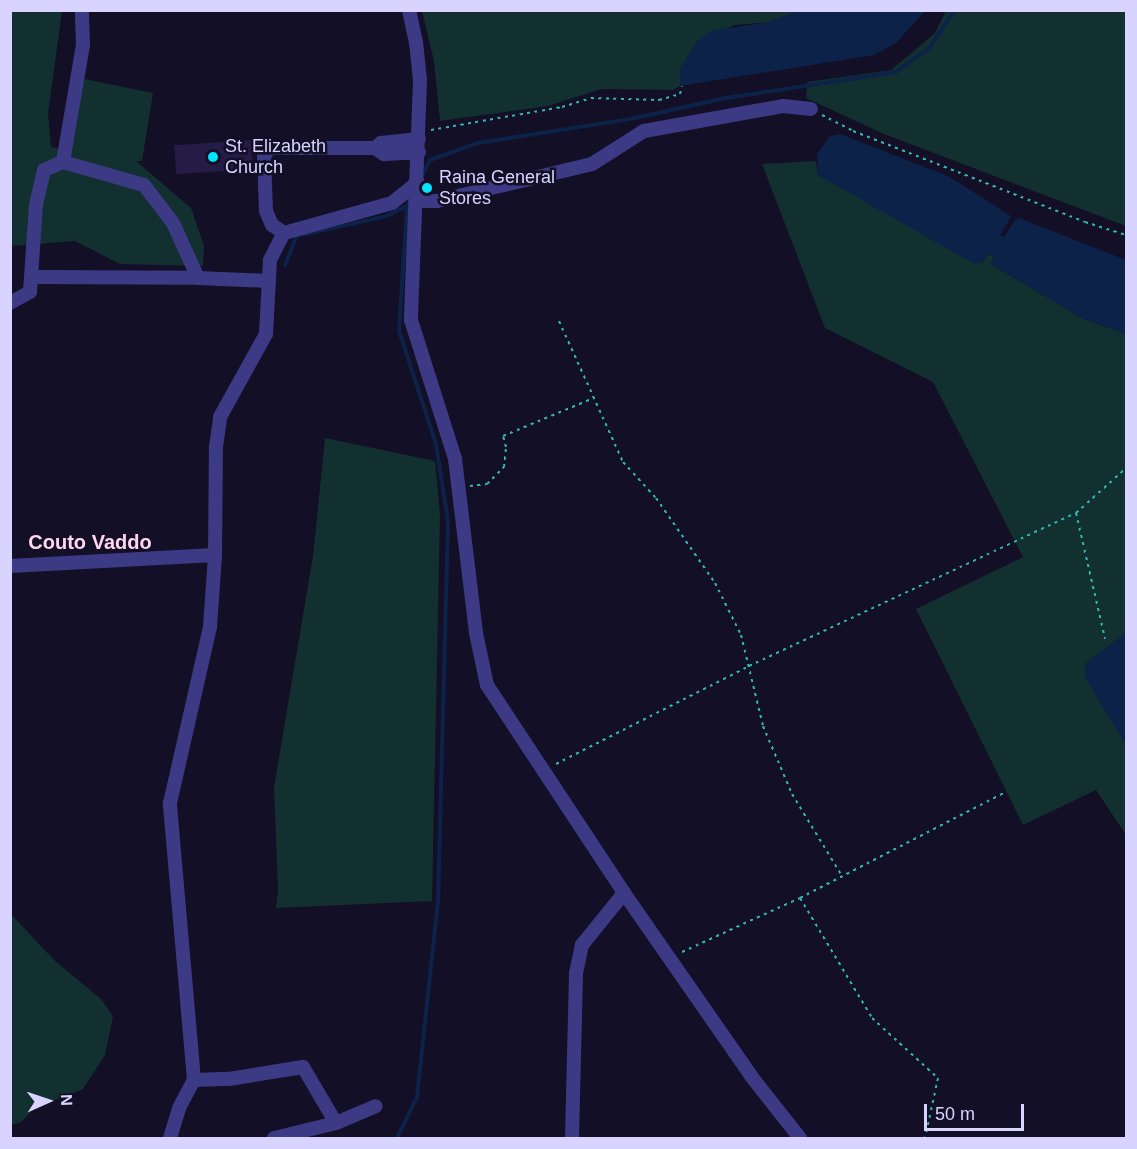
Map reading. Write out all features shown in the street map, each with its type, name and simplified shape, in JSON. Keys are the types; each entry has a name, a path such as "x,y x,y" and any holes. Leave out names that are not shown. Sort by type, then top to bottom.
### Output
{"street":[{"path":"63,162 82,45 82,10"},
{"path":"409,10 416,42 420,81 418,182 411,320 455,459 476,633 487,685 624,893 751,1077 800,1138"},
{"path":"416,199 437,201 592,164 644,131 783,106 811,109"},
{"path":"284,233 272,225 266,211 264,157 268,148 375,148 384,153 419,141"},
{"path":"10,303 30,292 36,205 44,170 63,162 144,185 173,223 198,278"},
{"path":"170,1138 179,1108 194,1080 170,803 210,627 215,555 216,447 220,417 266,334 270,260 284,233 392,203 418,182"},
{"path":"31,277 198,278 269,281"},
{"path":"10,566 215,555"},
{"path":"572,1138 576,973 582,945 624,893"},
{"path":"194,1080 230,1079 303,1067 336,1123"},
{"path":"274,1138 336,1123 376,1106"}],"path":[{"path":"419,141 591,98 659,100 680,94 682,86"},
{"path":"811,109 853,131 1085,222 1126,235"},
{"path":"559,321 623,462 656,498 715,583 741,635 762,726 792,794 842,876"},
{"path":"459,487 487,484 504,467 506,447 503,436 594,398"},
{"path":"542,770 748,666 1076,513 1126,468"},
{"path":"1076,513 1105,639"},
{"path":"669,958 800,898 1005,792"},
{"path":"800,898 872,1018 938,1078 925,1138"}],"green space":[{"path":"11,11 62,11 48,114 51,147 72,151 84,79 153,93 142,161 136,161 191,208 204,246 203,266 120,264 75,241 11,246"},
{"path":"422,11 799,11 769,22 735,25 698,41 680,69 680,86 673,90 601,89 548,106 440,121 434,61"},
{"path":"946,11 1126,11 1126,226 884,134 806,98 807,82 891,70 935,33"},
{"path":"816,161 818,175 982,263 988,254 994,257 991,264 1082,318 1126,334 1126,633 1086,663 1085,677 1126,744 1126,835 1096,790 1023,825 916,609 1023,557 933,382 825,328 762,164"},
{"path":"325,438 435,461 440,514 432,901 276,908 278,890 274,787 313,556"},
{"path":"10,913 54,960 101,999 113,1016 105,1055 83,1089 35,1108 21,1122 11,1125"}],"water":[{"path":"799,10 925,11 896,43 874,55 680,86 680,69 698,41 711,31 769,22"},
{"path":"840,134 948,176 1011,216 1000,236 1004,237 1015,220 1019,218 1126,260 1126,334 1082,318 991,264 994,257 988,254 982,263 974,264 818,175 817,154 830,136"},
{"path":"1126,633 1126,744 1085,678 1086,663"}],"building":[{"name":"St. Elizabeth Church","path":"251,140 253,169 176,174 174,145"}],"waterway":[{"path":"422,176 430,160 478,143 635,118 726,98 896,72 930,47 955,10"},
{"path":"397,1138 417,1097 438,902 448,521 436,444 399,331 407,206 411,199"},
{"path":"285,265 297,236 387,216 407,206"}],"place":[{"name":"St. Elizabeth Church","path":"213,157"},
{"name":"Raina General Stores","path":"427,188"}],"district":[{"name":"Couto Vaddo","path":"90,542"}]}
